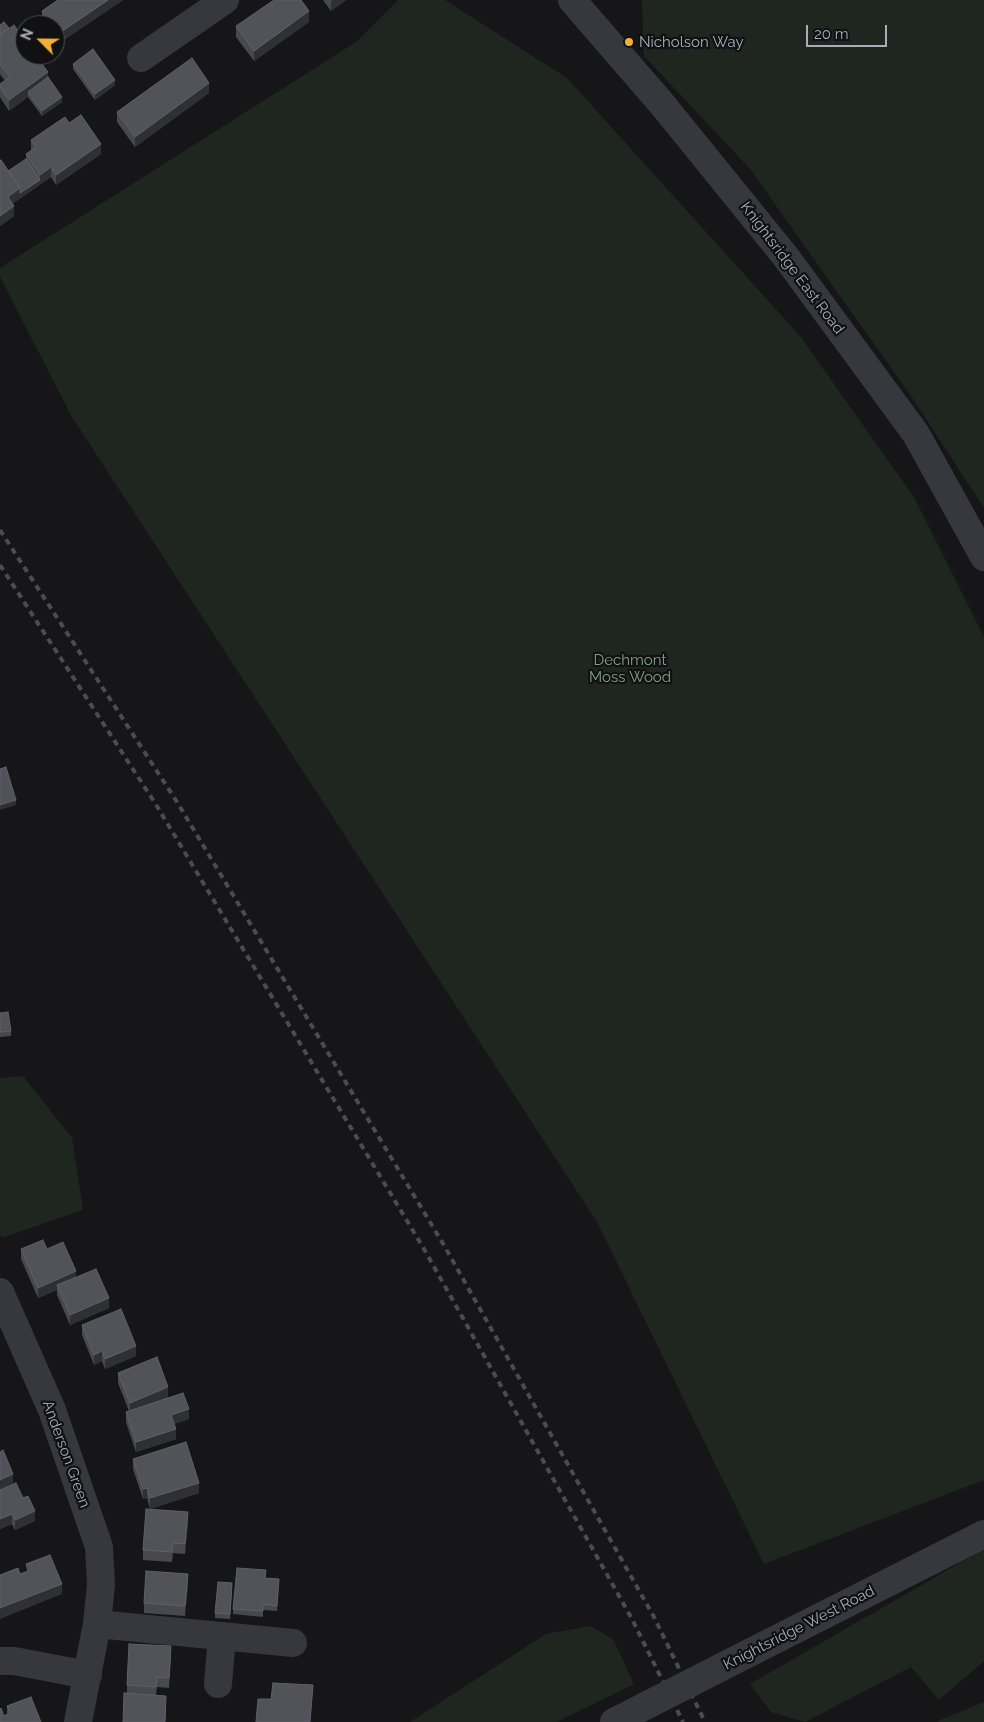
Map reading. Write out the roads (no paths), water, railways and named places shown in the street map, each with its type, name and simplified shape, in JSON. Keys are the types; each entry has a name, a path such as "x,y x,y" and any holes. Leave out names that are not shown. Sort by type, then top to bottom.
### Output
{"street":[{"path":"141,58 225,0"},
{"name":"Knightsridge East Road","path":"572,0 662,104 786,257 916,434 984,557"},
{"name":"Anderson Green","path":"0,1292 52,1410 99,1547 101,1584 97,1624 78,1722"},
{"name":"Knightsridge West Road","path":"614,1722 984,1534"},
{"path":"97,1624 294,1643"},
{"path":"218,1684 222,1636"},
{"path":"0,1661 14,1661 88,1675"}],"railway":[{"path":"0,530 177,802 445,1247 654,1617 705,1722"},
{"path":"0,565 155,803 424,1249 632,1619 683,1722"}],"place":[{"name":"Nicholson Way","path":"629,42"}],"park label":[{"name":"Dechmont Moss Wood","path":"630,668"}]}
